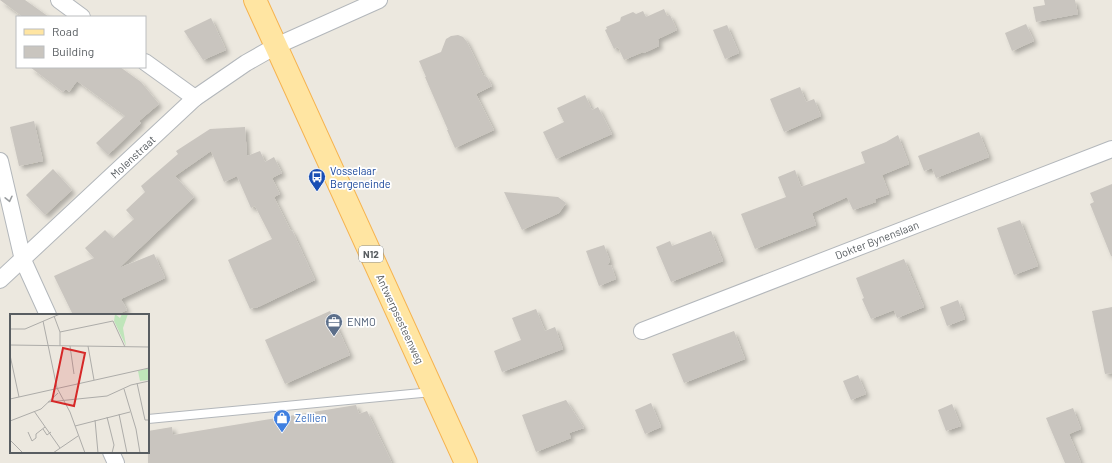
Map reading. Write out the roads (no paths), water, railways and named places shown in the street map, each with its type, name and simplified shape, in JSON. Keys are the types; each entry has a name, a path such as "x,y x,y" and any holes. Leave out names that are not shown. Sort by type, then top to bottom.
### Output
{"main road":[{"name":"Antwerpsesteenweg","path":"255,0 466,463"}],"street":[{"path":"59,0 81,16"},
{"name":"Molenstraat","path":"0,280 195,98 246,63 276,46 379,0"},
{"path":"146,63 195,98"},
{"name":"Dokter Bynenslaan","path":"642,331 1112,150"},
{"path":"0,161 22,260 48,314"},
{"path":"111,453 116,463"}],"lane":[{"path":"149,419 434,392"}],"place":[{"name":"Vosselaar Bergeneinde","path":"317,192"},
{"name":"ENMO","path":"334,337"},
{"name":"Zellien","path":"282,433"}]}
